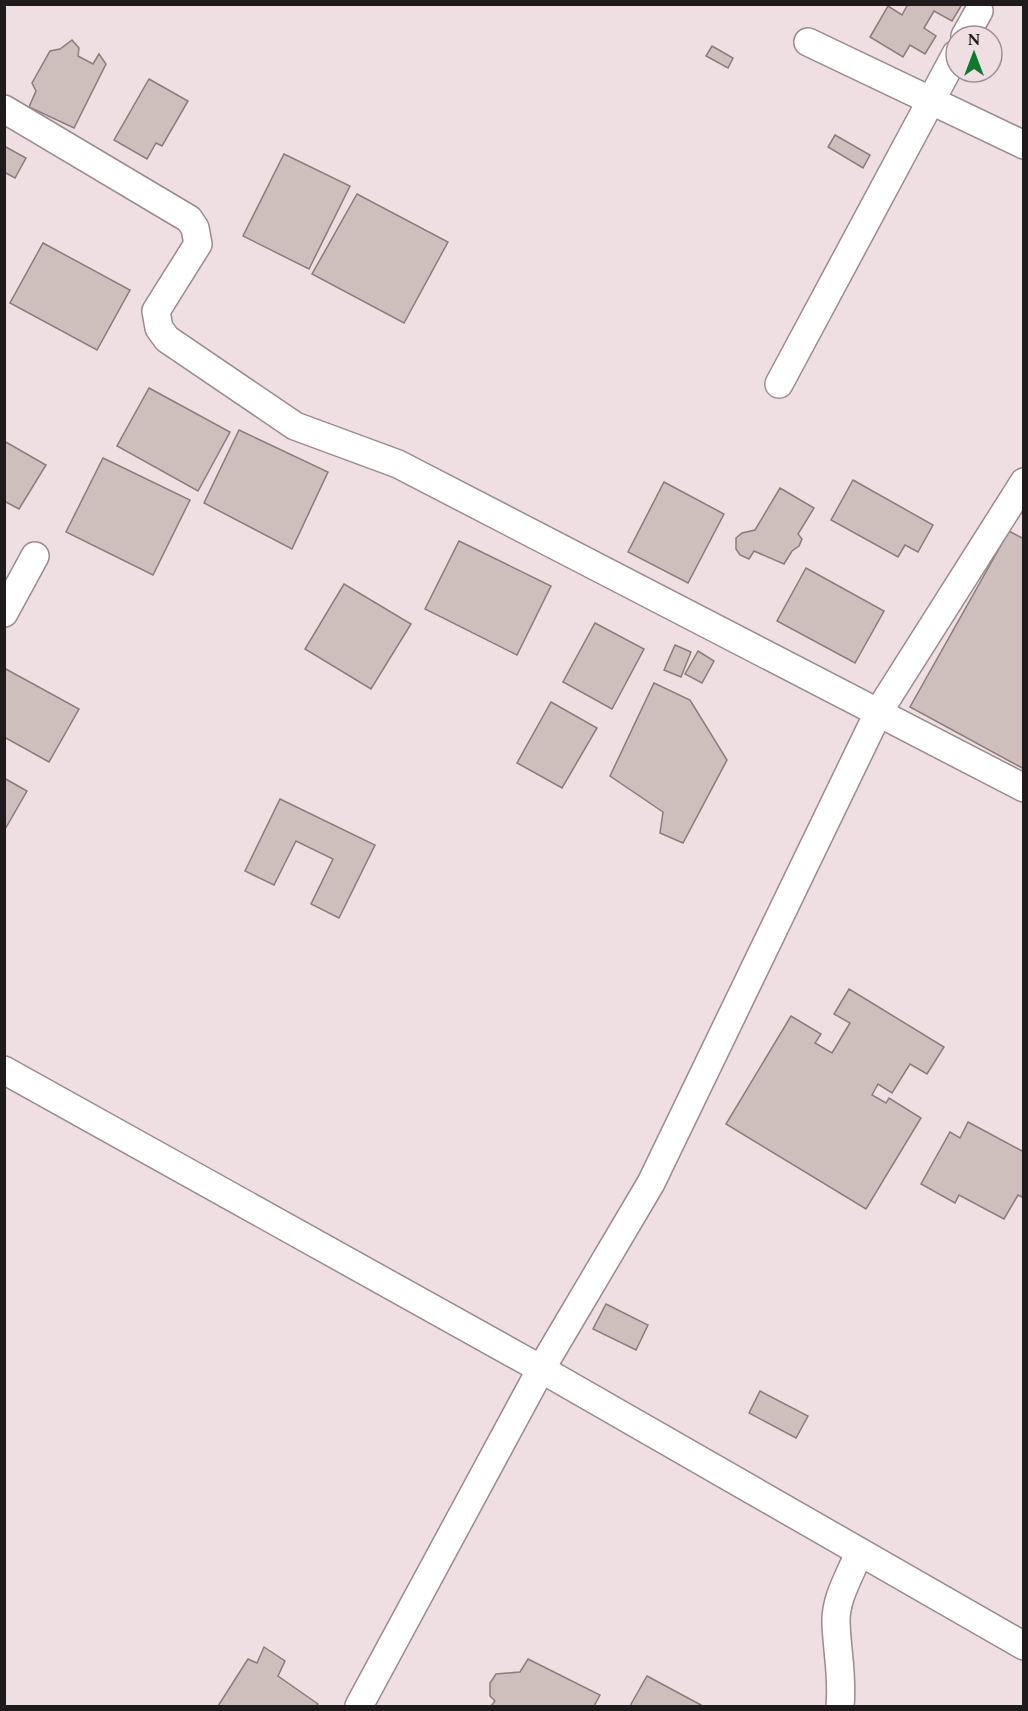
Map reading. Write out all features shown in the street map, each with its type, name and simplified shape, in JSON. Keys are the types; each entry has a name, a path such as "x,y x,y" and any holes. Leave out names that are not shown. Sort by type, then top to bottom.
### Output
{"street":[{"path":"972,24 979,11"},
{"path":"808,42 1023,145"},
{"path":"779,384 944,76"},
{"path":"4,109 189,219 195,228 198,244 156,311 159,328 167,339 295,426 398,464 879,711 1023,788"},
{"path":"358,1707 541,1369 651,1184 879,711 1023,482"},
{"path":"4,613 35,556"},
{"path":"4,1070 541,1369 1023,1646"},
{"path":"840,1707 841,1671 836,1622 838,1603 859,1553"}],"building":[{"path":"908,4 959,4 961,6 952,21 934,11 924,28 936,36 925,54 910,45 903,57 870,37 888,6 902,15"},
{"path":"72,40 79,48 78,56 93,64 99,54 106,64 74,128 29,107 36,91 32,83 50,51 60,49"},
{"path":"712,46 733,58 728,68 706,56"},
{"path":"149,79 188,101 162,146 156,143 147,159 114,140"},
{"path":"835,135 870,155 863,168 828,147"},
{"path":"4,146 26,158 15,178 4,172"},
{"path":"284,154 350,186 309,269 243,236"},
{"path":"357,194 448,242 404,323 312,274"},
{"path":"43,243 130,290 97,350 10,303"},
{"path":"149,388 230,432 198,491 117,446"},
{"path":"239,430 328,472 292,549 204,503"},
{"path":"4,441 46,465 19,509 4,501"},
{"path":"103,458 190,500 153,575 66,532"},
{"path":"853,480 933,525 918,552 905,545 898,557 831,520"},
{"path":"664,482 724,514 688,583 628,552"},
{"path":"780,488 814,508 798,534 802,539 799,546 792,551 784,564 754,551 749,559 740,555 736,549 736,538 742,533 755,530"},
{"path":"1009,531 1024,539 1024,769 910,707"},
{"path":"459,541 551,586 517,655 425,609"},
{"path":"806,568 884,611 855,663 777,621"},
{"path":"344,584 411,624 371,689 305,649"},
{"path":"595,623 644,649 612,709 563,682"},
{"path":"675,645 691,652 681,677 664,670"},
{"path":"698,651 714,661 702,683 685,674"},
{"path":"4,668 79,709 49,762 4,737"},
{"path":"654,683 690,700 727,760 683,843 660,833 663,812 610,776"},
{"path":"551,702 597,728 562,788 517,763"},
{"path":"4,778 27,791 4,831"},
{"path":"280,799 375,845 339,918 311,904 333,859 296,841 274,885 245,871"},
{"path":"849,989 944,1047 927,1074 910,1064 892,1093 878,1084 872,1095 886,1103 889,1098 921,1118 866,1209 726,1124 791,1016 821,1034 815,1043 832,1053 850,1023 834,1014"},
{"path":"968,1122 1024,1152 1024,1198 1018,1195 1004,1219 959,1195 955,1203 921,1184 950,1132 960,1138"},
{"path":"606,1304 648,1325 636,1350 593,1329"},
{"path":"760,1391 808,1416 796,1438 749,1413"},
{"path":"264,1647 285,1661 278,1676 318,1704 316,1706 218,1706 248,1659 257,1663"},
{"path":"528,1659 600,1695 594,1706 491,1706 495,1701 490,1696 490,1683 496,1674 520,1672"},
{"path":"647,1676 701,1705 630,1706"}]}
